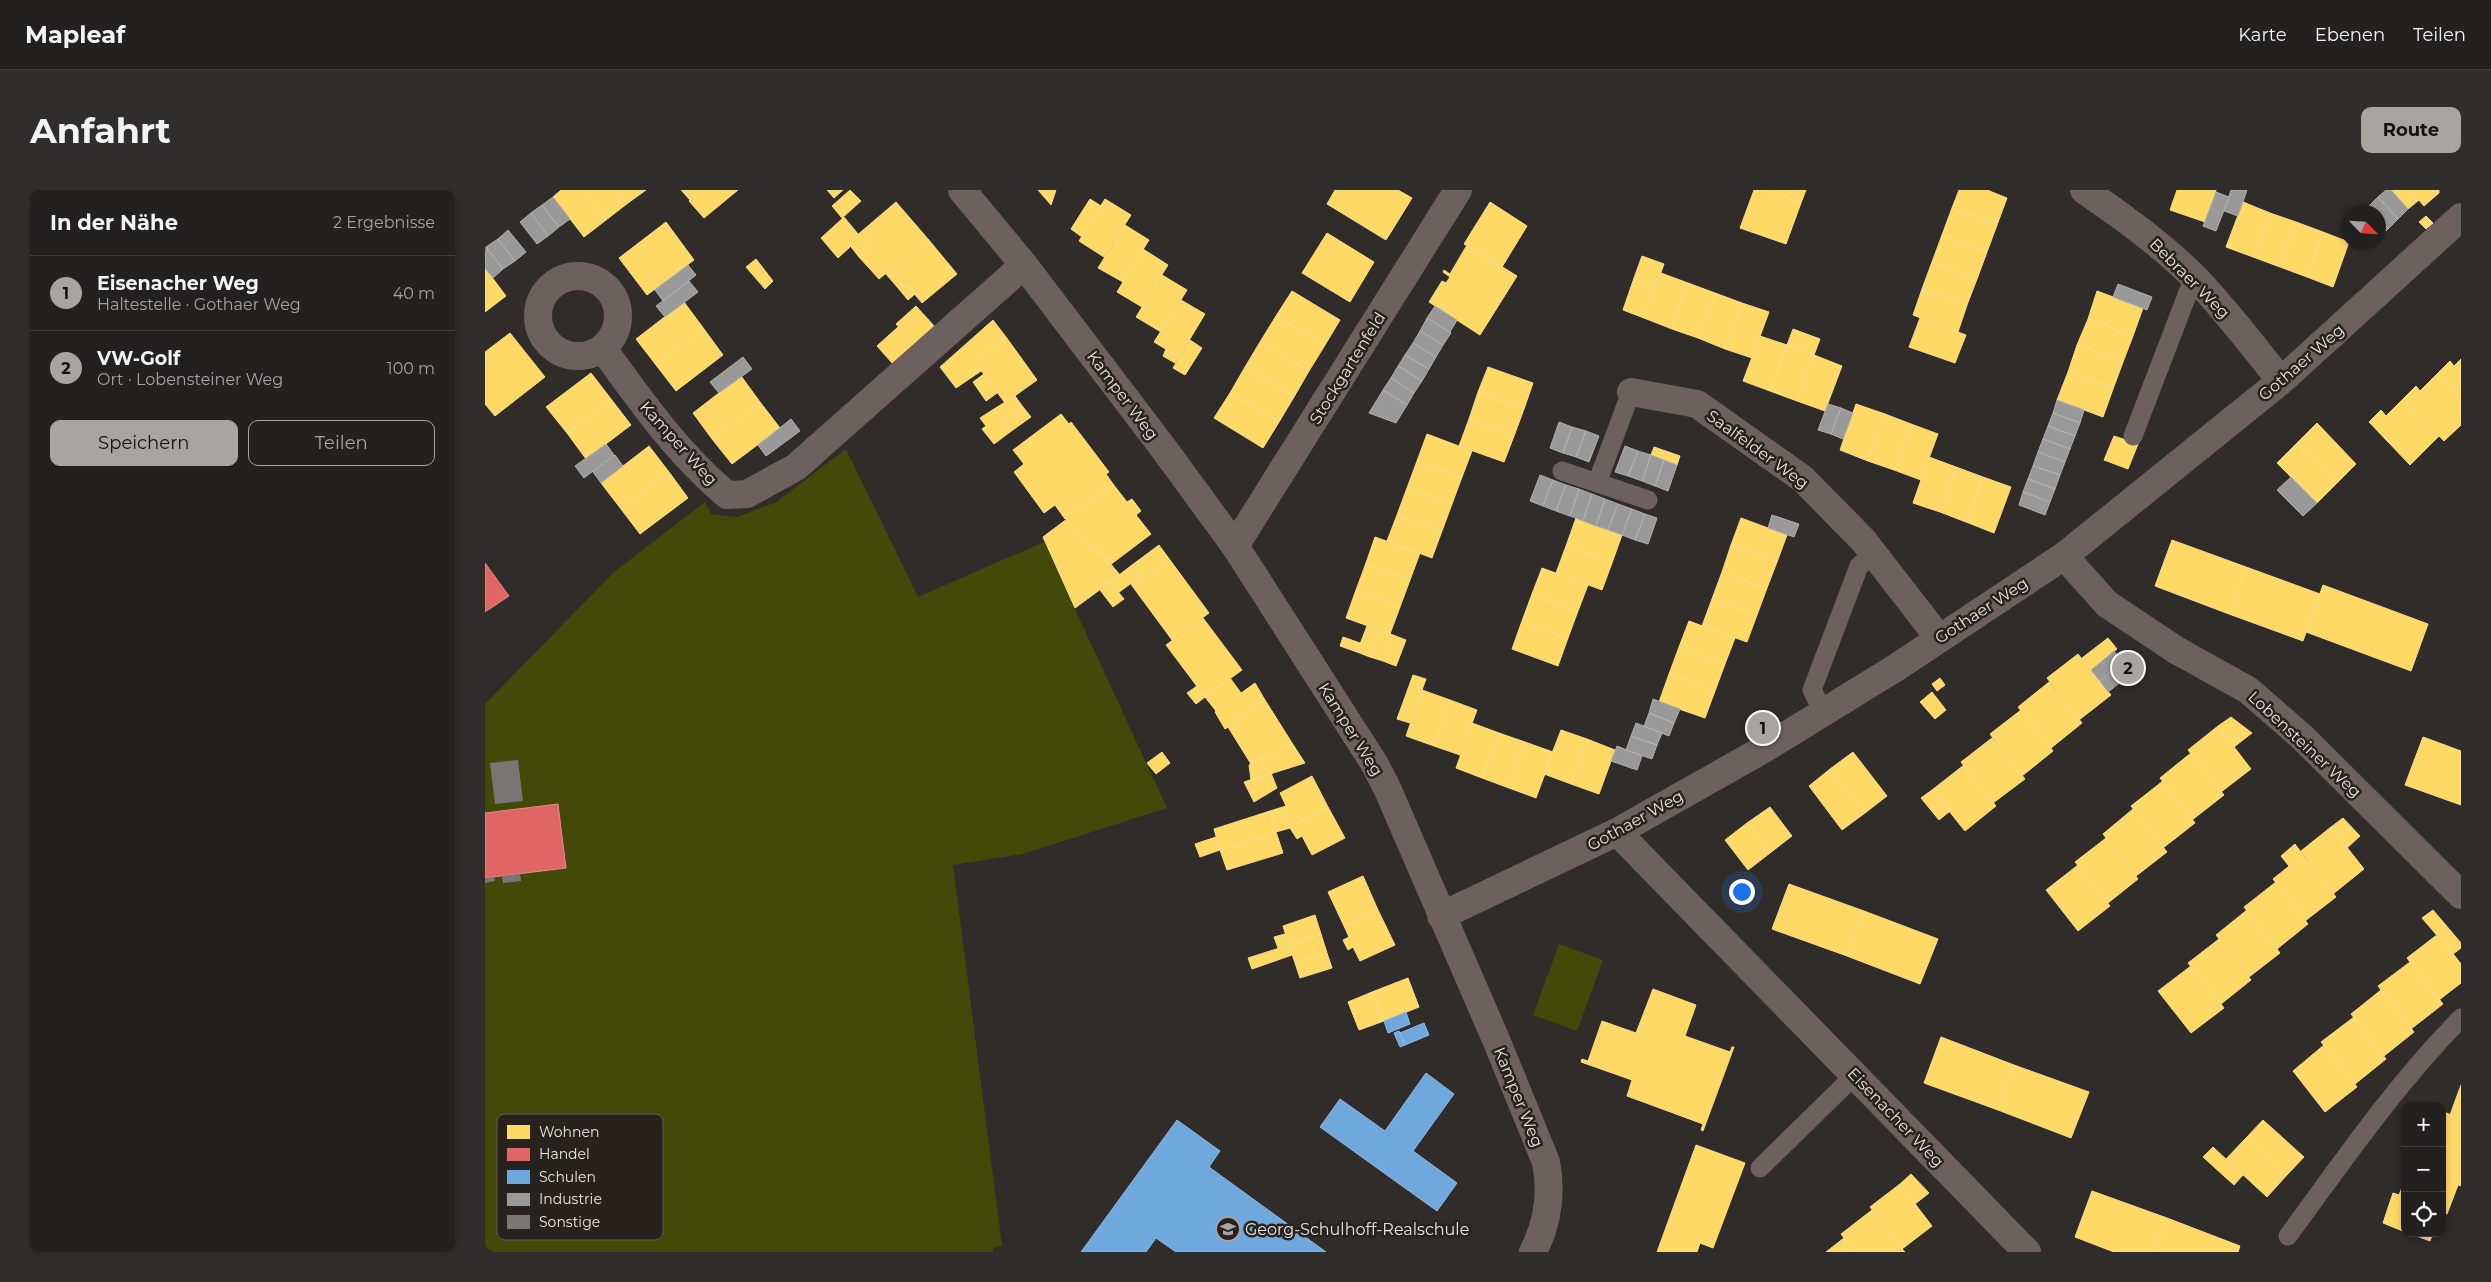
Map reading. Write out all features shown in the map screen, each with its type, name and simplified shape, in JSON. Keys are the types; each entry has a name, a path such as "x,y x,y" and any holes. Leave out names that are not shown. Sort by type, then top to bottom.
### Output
{"street":[{"name":"Kamper Weg","path":"962,190 1024,266 1164,449 1235,546 1374,763 1387,788 1497,1042 1546,1162 1550,1182 1548,1207 1541,1237 1533,1252"},
{"name":"Stockgartenfeld","path":"1235,546 1458,190"},
{"name":"Bebraer Weg","path":"2085,190 2141,230 2193,277 2220,306 2281,381"},
{"name":"Gothaer Weg","path":"1441,916 1617,832 1824,713 2064,556 2281,381 2461,216"},
{"name":"Kamper Weg","path":"603,349 642,403 704,476 727,495 747,494 796,467 1024,266"},
{"name":"Saalfelder Weg","path":"1631,392 1697,404 1803,479 1874,554 1939,638"},
{"name":"Lobensteiner Weg","path":"2064,556 2107,604 2176,650 2248,690 2302,737 2461,895"},
{"name":"Eisenacher Weg","path":"1617,832 2027,1252"}],"lane":[{"path":"2133,436 2193,277"},
{"path":"1597,483 1631,392"},
{"path":"1563,471 1648,500"},
{"path":"1824,713 1812,690 1859,566 1874,554"},
{"path":"2288,1236 2361,1135 2461,1018"},
{"path":"1760,1168 1855,1076"}],"green space":[{"path":"846,449 918,597 1044,542 1167,808 1023,854 953,865 1002,1246 993,1248 993,1252 485,1252 485,704 614,572 705,502 711,514 737,517 776,502"},
{"path":"1559,944 1603,960 1577,1031 1533,1015"}],"building: Wohnen":[{"path":"561,190 583,190 606,220 584,237 553,197"},
{"path":"583,190 618,190 628,203 606,220"},
{"path":"618,190 646,190 628,203"},
{"path":"681,190 701,190 690,200"},
{"path":"701,190 738,190 704,218 689,201"},
{"path":"827,190 843,190 834,198"},
{"path":"850,190 861,201 842,218 832,206"},
{"path":"1038,190 1056,190 1051,205"},
{"path":"1335,190 1398,190 1412,198 1386,240 1327,204"},
{"path":"1754,190 1764,190 1801,203 1786,244 1740,228"},
{"path":"1764,190 1806,190 1801,203"},
{"path":"1959,190 1987,190 2007,198 1997,225 1952,208"},
{"path":"2177,190 2216,190 2205,222 2170,210"},
{"path":"2391,190 2410,190 2419,200 2408,209"},
{"path":"2410,190 2439,190 2439,193 2424,206"},
{"path":"1090,199 1101,206 1082,237 1071,229"},
{"path":"1105,199 1131,215 1104,257 1079,241"},
{"path":"896,202 928,239 879,279 859,257 873,245 862,231"},
{"path":"1490,202 1527,226 1502,267 1464,244"},
{"path":"2243,202 2270,213 2253,257 2226,247"},
{"path":"1952,208 1997,225 1987,252 1942,235"},
{"path":"2270,213 2296,222 2280,267 2253,257"},
{"path":"2426,216 2433,223 2426,229 2419,222"},
{"path":"844,217 858,234 848,243 851,246 838,258 821,238"},
{"path":"666,222 694,260 647,295 619,258"},
{"path":"2296,222 2323,232 2307,277 2280,267"},
{"path":"1125,225 1149,240 1123,282 1098,268"},
{"path":"862,231 873,245 859,257 848,243"},
{"path":"2323,232 2341,239 2341,250 2346,250 2333,287 2307,277"},
{"path":"1327,233 1374,262 1350,302 1302,273"},
{"path":"1942,235 1987,252 1977,279 1932,262"},
{"path":"928,239 957,274 922,303 893,268"},
{"path":"1467,245 1517,276 1480,335 1429,302 1442,281 1446,283 1450,277 1443,272 1444,270 1450,274"},
{"path":"1143,249 1168,265 1142,307 1117,292"},
{"path":"1642,256 1664,264 1656,286 1634,278"},
{"path":"756,259 773,281 765,289 746,267"},
{"path":"1932,262 1977,279 1967,305 1922,289"},
{"path":"485,268 506,296 485,312"},
{"path":"893,268 905,283 898,288 886,274"},
{"path":"1661,273 1688,283 1672,329 1644,318"},
{"path":"1162,275 1187,290 1161,332 1136,317"},
{"path":"1634,278 1656,286 1644,318 1623,310"},
{"path":"905,283 915,294 908,300 898,288"},
{"path":"1688,283 1715,293 1698,338 1672,329"},
{"path":"1922,289 1967,305 1958,332 1913,315"},
{"path":"1292,291 1340,320 1325,345 1276,316"},
{"path":"2097,291 2143,308 2133,336 2088,319"},
{"path":"1715,293 1742,303 1725,349 1698,338"},
{"path":"1181,300 1205,314 1179,357 1154,342"},
{"path":"684,302 704,329 656,365 636,339"},
{"path":"1742,303 1769,312 1752,358 1725,349"},
{"path":"916,306 935,327 915,345 896,324"},
{"path":"1276,316 1325,345 1309,371 1260,342"},
{"path":"1920,318 1966,335 1955,363 1909,347"},
{"path":"2088,319 2133,336 2123,362 2077,345"},
{"path":"993,320 1006,337 974,361 981,371 956,388 940,367"},
{"path":"898,327 915,345 893,364 877,346"},
{"path":"704,329 723,355 676,391 656,365"},
{"path":"1793,329 1820,339 1814,355 1787,345"},
{"path":"510,333 545,377 495,416 485,404 485,352"},
{"path":"1760,336 1787,345 1770,391 1743,381"},
{"path":"1006,337 1037,380 1005,403 974,361"},
{"path":"1190,340 1202,348 1185,375 1173,368"},
{"path":"1260,342 1309,371 1294,397 1245,367"},
{"path":"1787,345 1814,355 1797,401 1770,391"},
{"path":"2077,345 2123,362 2113,389 2068,372"},
{"path":"1166,349 1179,357 1175,363 1163,356"},
{"path":"1814,355 1842,366 1825,411 1797,401"},
{"path":"2461,359 2461,399 2437,374 2450,361 2454,366"},
{"path":"1245,367 1294,397 1279,422 1230,393"},
{"path":"1488,367 1533,383 1524,409 1478,392"},
{"path":"2068,372 2113,389 2103,417 2057,400"},
{"path":"591,373 611,399 567,433 546,407"},
{"path":"984,374 997,393 986,401 973,382"},
{"path":"2437,374 2461,399 2461,425 2444,441 2403,399 2416,386 2420,391"},
{"path":"741,376 760,402 712,439 693,413"},
{"path":"1478,392 1524,409 1514,436 1469,419"},
{"path":"1230,393 1279,422 1263,448 1214,418"},
{"path":"1015,396 1023,407 1002,422 994,409"},
{"path":"611,399 631,425 586,459 567,433"},
{"path":"2403,399 2439,436 2410,465 2369,422 2381,410 2386,416"},
{"path":"760,402 780,428 732,464 712,439"},
{"path":"1856,404 1885,414 1868,461 1840,450"},
{"path":"1023,407 1031,417 1010,432 1002,422"},
{"path":"994,409 1010,432 994,444 982,429 986,426 980,418"},
{"path":"1061,414 1069,424 1071,422 1109,472 1106,474 1113,484 1065,519 1055,505 1044,513 1014,472 1024,464 1013,450"},
{"path":"1885,414 1911,424 1894,470 1868,461"},
{"path":"1469,419 1514,436 1504,462 1459,446"},
{"path":"2317,423 2356,464 2336,484 2297,443"},
{"path":"1911,424 1938,434 1921,480 1894,470"},
{"path":"1427,434 1472,451 1462,477 1417,461"},
{"path":"2114,436 2138,444 2128,469 2104,460"},
{"path":"2297,443 2336,484 2317,503 2277,463"},
{"path":"649,446 669,472 621,509 601,483"},
{"path":"1654,447 1680,456 1677,465 1651,455"},
{"path":"1929,457 1956,467 1940,512 1913,503"},
{"path":"1417,461 1462,477 1452,504 1407,488"},
{"path":"1956,467 1983,477 1966,522 1940,512"},
{"path":"669,472 688,498 640,534 621,509"},
{"path":"1983,477 2011,487 1994,533 1966,522"},
{"path":"1113,484 1127,502 1132,499 1141,511 1136,515 1151,534 1110,565 1094,544 1089,548 1066,518"},
{"path":"1407,488 1452,504 1442,531 1397,515"},
{"path":"1397,515 1442,531 1432,558 1387,541"},
{"path":"1576,518 1622,535 1612,563 1566,546"},
{"path":"1741,518 1787,535 1777,562 1731,545"},
{"path":"1067,519 1089,548 1094,544 1120,575 1075,608 1043,537"},
{"path":"1375,537 1420,553 1410,580 1366,563"},
{"path":"2172,540 2246,567 2229,614 2155,586"},
{"path":"1159,545 1170,560 1133,587 1131,584 1141,576 1132,565"},
{"path":"1731,545 1777,562 1767,588 1722,572"},
{"path":"1566,546 1612,563 1602,590 1556,573"},
{"path":"1170,560 1209,613 1172,640 1133,587"},
{"path":"1366,563 1410,580 1400,607 1356,590"},
{"path":"1132,565 1141,576 1118,593 1110,582"},
{"path":"2246,567 2320,594 2303,641 2229,614"},
{"path":"1542,568 1588,585 1578,611 1532,594"},
{"path":"1722,572 1767,588 1757,615 1712,599"},
{"path":"1110,582 1124,599 1113,607 1100,590"},
{"path":"2323,585 2428,624 2411,671 2306,632"},
{"path":"1356,590 1400,607 1390,634 1346,618"},
{"path":"1532,594 1578,611 1568,638 1522,621"},
{"path":"1712,599 1757,615 1747,642 1702,626"},
{"path":"1203,618 1242,670 1205,697 1166,645"},
{"path":"1522,621 1568,638 1558,666 1512,649"},
{"path":"1689,621 1735,638 1725,664 1679,647"},
{"path":"1367,626 1380,631 1370,657 1357,652"},
{"path":"1380,631 1393,635 1383,661 1370,657"},
{"path":"1393,635 1406,640 1396,666 1383,661"},
{"path":"1343,637 1360,643 1357,652 1340,646"},
{"path":"2108,638 2117,649 2091,670 2082,658"},
{"path":"1679,647 1725,664 1715,691 1669,674"},
{"path":"2078,654 2111,695 2079,720 2047,678"},
{"path":"1669,674 1715,691 1705,718 1659,702"},
{"path":"1413,675 1426,679 1410,723 1397,719"},
{"path":"1230,678 1241,693 1216,711 1205,697"},
{"path":"1940,678 1945,685 1937,691 1932,684"},
{"path":"2049,682 2082,723 2051,748 2018,707"},
{"path":"1255,683 1265,700 1235,719 1237,722 1225,729 1215,712"},
{"path":"1197,686 1205,697 1196,704 1187,693"},
{"path":"1422,690 1450,700 1434,746 1406,736"},
{"path":"1932,692 1946,710 1935,719 1920,702"},
{"path":"1265,700 1292,743 1262,763 1259,758 1251,764 1228,727 1237,722 1235,719"},
{"path":"1450,700 1477,710 1460,755 1434,746"},
{"path":"2021,710 2053,751 2022,776 1990,734"},
{"path":"2231,717 2252,733 2234,747 2218,726"},
{"path":"1472,723 1499,733 1482,778 1456,768"},
{"path":"2218,726 2251,769 2221,792 2188,750"},
{"path":"1561,730 1587,739 1571,784 1544,774"},
{"path":"1499,733 1525,742 1509,788 1482,778"},
{"path":"2423,737 2461,751 2461,805 2405,785"},
{"path":"1992,738 2025,779 1993,803 1961,762"},
{"path":"1587,739 1615,750 1599,794 1571,784"},
{"path":"1525,742 1553,752 1536,798 1509,788"},
{"path":"1292,743 1305,763 1251,780 1249,765 1259,758 1262,763"},
{"path":"1162,752 1170,763 1156,774 1147,763"},
{"path":"1853,752 1887,796 1865,813 1830,769"},
{"path":"2191,753 2224,795 2192,820 2160,778"},
{"path":"1964,765 1996,806 1965,831 1932,790"},
{"path":"1830,769 1865,813 1842,830 1809,786"},
{"path":"1271,773 1277,788 1254,802 1244,782"},
{"path":"1312,776 1328,807 1290,828 1282,813 1288,810 1280,793"},
{"path":"2163,781 2195,823 2163,848 2131,806"},
{"path":"1932,790 1950,811 1939,820 1921,798"},
{"path":"1286,806 1288,810 1282,813 1290,828 1276,832 1270,811"},
{"path":"1328,807 1345,838 1312,855 1302,836 1297,839 1290,828"},
{"path":"1770,807 1792,836 1770,853 1747,823"},
{"path":"2133,809 2167,852 2136,876 2103,834"},
{"path":"1270,811 1276,832 1220,850 1214,829"},
{"path":"2343,818 2360,836 2347,848 2331,827"},
{"path":"1747,823 1770,853 1748,870 1725,840"},
{"path":"2331,827 2364,869 2333,894 2301,851"},
{"path":"1276,832 1283,853 1227,870 1220,850"},
{"path":"1216,837 1220,850 1200,857 1195,844"},
{"path":"2106,838 2138,879 2108,903 2075,862"},
{"path":"2295,844 2303,855 2289,866 2281,856"},
{"path":"2303,855 2336,897 2305,921 2273,879"},
{"path":"2078,865 2110,906 2078,931 2046,890"},
{"path":"1363,876 1378,910 1344,926 1328,892"},
{"path":"2276,882 2308,924 2277,949 2244,907"},
{"path":"1789,884 1864,911 1847,956 1772,929"},
{"path":"1378,910 1395,945 1360,961 1353,947 1348,950 1343,940 1349,937 1344,926"},
{"path":"2247,910 2280,953 2249,977 2216,935"},
{"path":"2433,910 2461,943 2461,948 2453,954 2422,918"},
{"path":"1864,911 1938,939 1920,984 1847,956"},
{"path":"1315,915 1321,934 1289,945 1283,926"},
{"path":"1285,934 1289,945 1278,948 1274,937"},
{"path":"1321,934 1327,953 1295,963 1289,945"},
{"path":"2438,934 2461,964 2461,983 2439,1000 2407,958"},
{"path":"2219,939 2251,980 2221,1004 2188,963"},
{"path":"1289,945 1292,955 1252,969 1248,958"},
{"path":"1327,953 1332,968 1300,978 1295,963"},
{"path":"2410,962 2443,1004 2411,1029 2378,986"},
{"path":"2191,966 2224,1008 2191,1033 2158,991"},
{"path":"1408,978 1419,1007 1384,1021 1372,992"},
{"path":"1653,989 1696,1005 1685,1036 1730,1052 1732,1047 1734,1047 1703,1131 1701,1130 1703,1124 1627,1096 1632,1080 1581,1062 1582,1059 1588,1061 1602,1021 1636,1033"},
{"path":"2381,990 2414,1032 2384,1056 2351,1014"},
{"path":"1372,992 1384,1021 1359,1030 1348,1002"},
{"path":"2354,1017 2386,1059 2355,1084 2321,1042"},
{"path":"1941,1037 2014,1065 1998,1110 1924,1083"},
{"path":"2324,1045 2357,1087 2325,1112 2293,1071"},
{"path":"2014,1065 2089,1092 2071,1138 1998,1110"},
{"path":"2461,1085 2461,1119 2450,1115"},
{"path":"2446,1113 2461,1119 2461,1152 2446,1146"},
{"path":"2263,1120 2304,1157 2286,1176 2246,1138"},
{"path":"2246,1138 2286,1176 2267,1197 2226,1159"},
{"path":"1696,1145 1745,1163 1713,1248 1700,1243 1697,1252 1657,1252"},
{"path":"2446,1146 2461,1152 2461,1186 2446,1180"},
{"path":"2213,1147 2243,1175 2234,1185 2203,1157"},
{"path":"1911,1174 1929,1193 1915,1204 1900,1184"},
{"path":"2446,1180 2458,1185 2446,1214"},
{"path":"1900,1184 1932,1226 1902,1249 1870,1207"},
{"path":"2092,1191 2167,1218 2154,1252 2114,1252 2075,1237"},
{"path":"2393,1193 2401,1196 2401,1230 2383,1223"},
{"path":"1872,1210 1905,1252 1855,1252 1841,1234"},
{"path":"2167,1218 2240,1246 2238,1252 2154,1252"},
{"path":"2420,1237 2432,1237 2430,1241"},
{"path":"1844,1238 1855,1252 1826,1252"}],"building: Handel":[{"path":"485,563 509,596 485,612"},
{"path":"558,804 566,868 485,878 485,813"}],"building: Schulen":[{"path":"1406,1012 1410,1024 1388,1033 1384,1021"},
{"path":"1424,1023 1429,1035 1405,1045 1400,1033"},
{"path":"1399,1031 1405,1045 1400,1047 1394,1033"},
{"path":"1426,1073 1454,1094 1413,1151 1457,1183 1437,1211 1320,1127 1340,1099 1385,1131"},
{"path":"1177,1120 1220,1151 1209,1167 1326,1252 1176,1252 1156,1238 1146,1252 1081,1252"}],"building: Industrie":[{"path":"2231,190 2247,190 2238,216 2224,211"},
{"path":"2386,190 2391,190 2408,209 2398,219 2378,197"},
{"path":"2216,192 2229,197 2216,231 2203,226"},
{"path":"553,197 570,219 559,227 542,205"},
{"path":"2378,197 2385,205 2370,205"},
{"path":"542,205 559,227 548,236 531,213"},
{"path":"2386,206 2398,219 2388,229 2386,227"},
{"path":"531,213 548,236 537,244 520,222"},
{"path":"508,230 526,252 515,261 498,239"},
{"path":"498,239 515,261 503,269 486,247"},
{"path":"486,247 503,269 493,278 485,268"},
{"path":"688,265 696,275 663,301 655,290"},
{"path":"689,281 698,292 665,317 656,306"},
{"path":"2118,284 2152,297 2147,310 2113,297"},
{"path":"1435,306 1457,320 1450,332 1427,318"},
{"path":"1427,318 1451,333 1443,345 1420,331"},
{"path":"1420,331 1443,345 1436,357 1413,343"},
{"path":"1413,343 1436,357 1429,369 1405,355"},
{"path":"1405,355 1429,369 1422,381 1398,366"},
{"path":"743,357 752,369 719,393 710,382"},
{"path":"1398,366 1422,381 1414,393 1391,378"},
{"path":"1391,378 1414,393 1407,405 1383,390"},
{"path":"1383,390 1407,405 1396,423 1369,413"},
{"path":"2057,400 2084,410 2080,423 2053,413"},
{"path":"1828,404 1841,408 1831,434 1818,430"},
{"path":"1841,408 1853,413 1843,439 1831,434"},
{"path":"2053,413 2080,423 2075,436 2048,426"},
{"path":"791,419 800,431 766,456 758,445"},
{"path":"1559,422 1572,427 1563,453 1550,448"},
{"path":"2048,426 2075,436 2070,449 2043,439"},
{"path":"1572,427 1586,431 1576,457 1563,453"},
{"path":"1586,431 1599,436 1589,462 1576,457"},
{"path":"2043,439 2070,449 2065,462 2038,452"},
{"path":"606,444 614,455 584,478 575,466"},
{"path":"1625,446 1638,451 1628,476 1615,472"},
{"path":"1638,451 1651,455 1642,481 1628,476"},
{"path":"2038,452 2065,462 2060,475 2033,466"},
{"path":"615,455 623,466 601,483 593,472"},
{"path":"1651,455 1664,460 1655,486 1642,481"},
{"path":"1664,460 1677,465 1668,491 1655,486"},
{"path":"2033,466 2060,475 2055,489 2028,479"},
{"path":"1540,475 1553,480 1543,506 1530,501"},
{"path":"2291,477 2317,503 2303,516 2277,490"},
{"path":"2028,479 2055,489 2050,502 2023,492"},
{"path":"1553,480 1566,485 1556,511 1543,506"},
{"path":"1566,485 1579,489 1570,516 1556,511"},
{"path":"1579,489 1592,494 1583,521 1570,516"},
{"path":"2023,492 2050,502 2045,515 2019,505"},
{"path":"1592,494 1605,499 1596,526 1583,521"},
{"path":"1605,499 1618,504 1608,530 1596,526"},
{"path":"1618,504 1632,509 1622,535 1608,530"},
{"path":"1632,509 1645,514 1635,540 1622,535"},
{"path":"1645,514 1657,518 1648,544 1635,540"},
{"path":"1772,515 1799,524 1794,537 1768,528"},
{"path":"2114,651 2123,662 2100,681 2091,670"},
{"path":"2123,662 2132,673 2108,692 2100,681"},
{"path":"1653,699 1680,709 1674,723 1649,713"},
{"path":"1649,713 1674,723 1669,736 1644,726"},
{"path":"1636,723 1662,733 1657,745 1631,736"},
{"path":"1631,736 1657,745 1652,759 1626,750"},
{"path":"1617,746 1642,756 1637,770 1611,761"}],"building: Sonstige":[{"path":"518,760 523,801 495,804 490,763"},
{"path":"520,874 521,881 503,883 502,876"},
{"path":"494,877 495,881 485,883 485,878"}],"place":[{"name":"VW-Golf","path":"2128,668"},
{"name":"Eisenacher Weg","path":"1763,728"},
{"name":"Georg-Schulhoff-Realschule","path":"1228,1229"}]}
